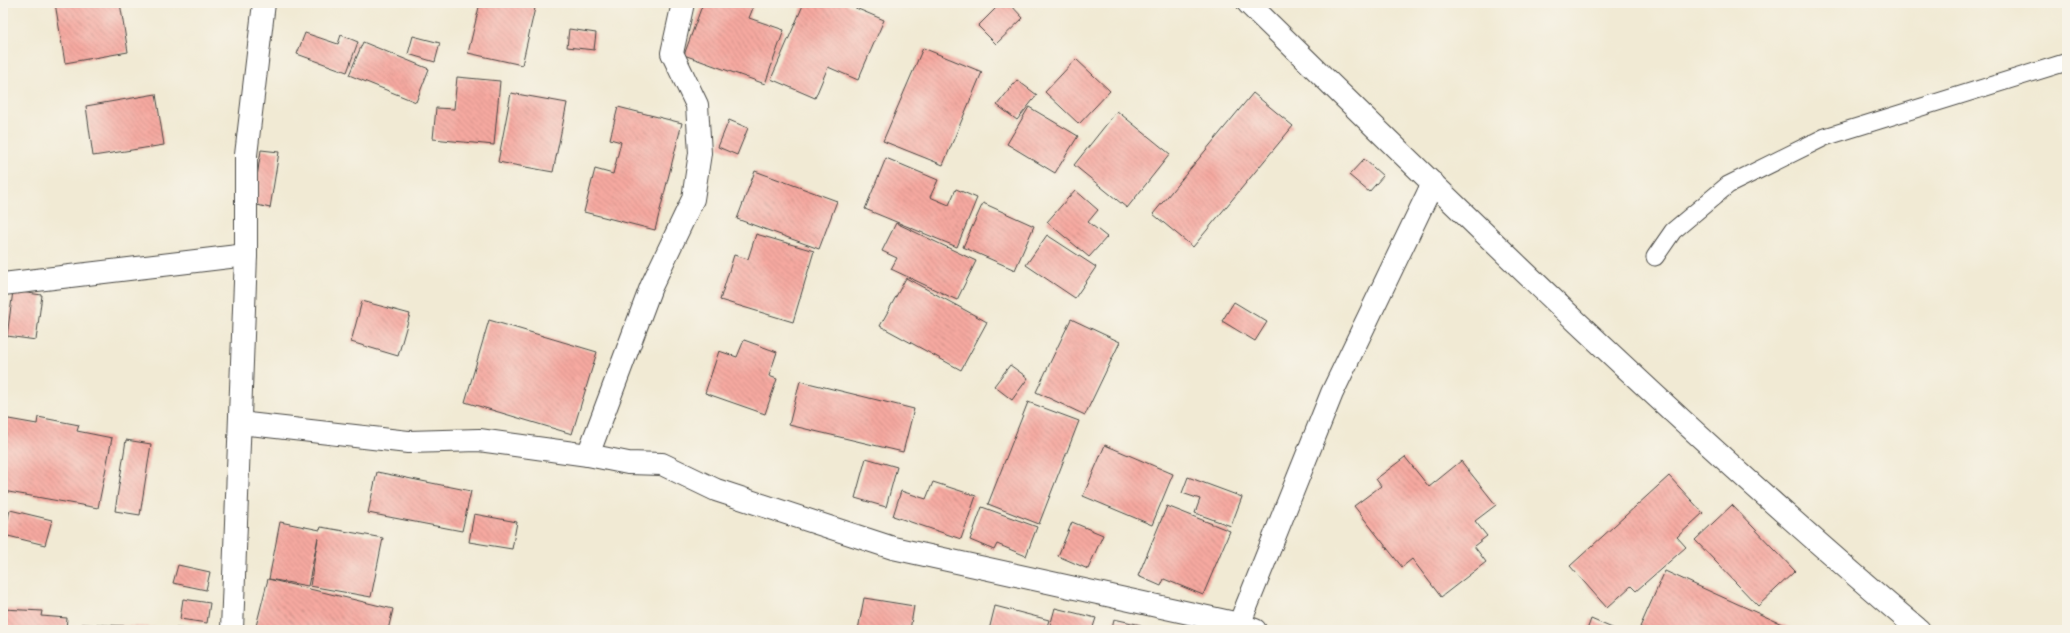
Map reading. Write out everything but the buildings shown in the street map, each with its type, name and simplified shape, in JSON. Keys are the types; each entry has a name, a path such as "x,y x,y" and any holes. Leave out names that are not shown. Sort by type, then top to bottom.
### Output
{"street":[{"path":"232,630 246,255 246,155 264,3"},
{"path":"588,455 651,287 693,199 700,153 697,105 672,53 683,3"},
{"path":"1248,3 1629,372 1830,555 1919,630"},
{"path":"240,423 408,442 479,440 588,455 628,463 662,464 716,490 893,548 1244,628 1332,393 1433,183"},
{"path":"3,284 246,255"}],"lane":[{"path":"1655,256 1673,231 1728,185 1825,137 2067,62"}]}
